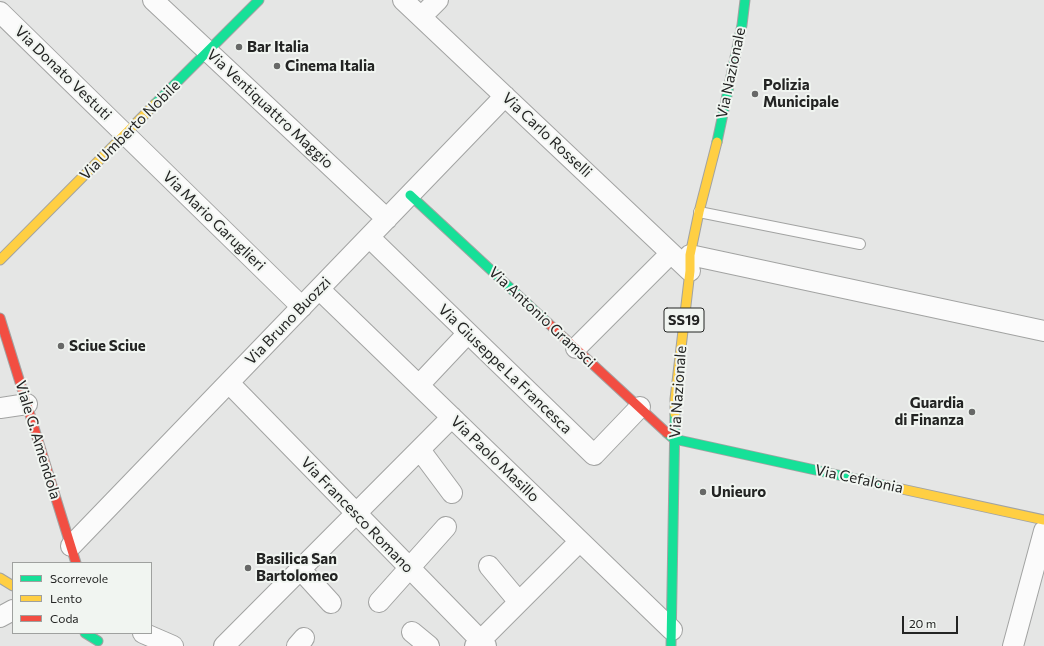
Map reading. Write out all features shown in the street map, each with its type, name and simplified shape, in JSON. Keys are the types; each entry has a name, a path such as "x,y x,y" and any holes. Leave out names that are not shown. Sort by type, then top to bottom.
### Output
{"street":[{"name":"Via Ventiquattro Maggio","path":"153,0 387,219"},
{"name":"Via Umberto Nobile","path":"0,260 259,0"},
{"name":"Via Carlo Rosselli","path":"403,0 671,252 690,263"},
{"path":"421,17 438,0"},
{"name":"Via Nazionale","path":"671,638 675,399 690,263 699,212 714,158 742,25 744,0"},
{"name":"Via Donato Vestuti","path":"0,12 126,134"},
{"name":"Via Bruno Buozzi","path":"73,555 229,383 505,96"},
{"name":"Via Mario Garuglieri","path":"126,134 302,307"},
{"name":"Via Antonio Gramsci","path":"410,195 674,438"},
{"name":"Via Giuseppe La Francesca","path":"369,237 594,455 640,407"},
{"path":"576,348 671,252"},
{"path":"690,263 1044,331"},
{"name":"Via Paolo Masillo","path":"319,289 580,541 671,638"},
{"name":"Viale G. Amendola","path":"0,318 73,555"},
{"path":"419,385 468,334"},
{"name":"Via Francesco Romano","path":"229,383 410,568 481,644"},
{"path":"0,408 26,404"},
{"path":"224,646 452,418"},
{"name":"Via Cefalonia","path":"674,438 1044,520"},
{"path":"420,450 452,493"},
{"path":"379,602 446,528"},
{"path":"1013,646 1044,532"},
{"path":"481,644 519,602 580,541"},
{"path":"489,566 519,602"},
{"path":"301,570 331,603"},
{"path":"0,578 12,585"},
{"path":"0,617 12,611"},
{"path":"412,632 430,646"},
{"path":"87,634 98,640"},
{"path":"145,634 173,646"}],"lane":[{"path":"699,212 860,244"}],"traffic: fast":[{"path":"155,104 259,0"},
{"path":"717,142 742,25 745,0"},
{"path":"410,195 548,323"},
{"path":"671,646 675,414"},
{"path":"667,433 674,439 888,486"},
{"path":"87,634 98,641"}],"traffic: slow":[{"path":"0,260 155,104"},
{"path":"675,414 675,399 690,271 690,255 699,212 717,142"},
{"path":"888,486 1044,520"},
{"path":"0,578 12,585"}],"traffic: jam":[{"path":"0,318 76,562"},
{"path":"548,323 667,433"}],"place":[{"name":"Bar Italia","path":"239,47"},
{"name":"Cinema Italia","path":"277,66"},
{"name":"Polizia Municipale","path":"755,94"},
{"name":"Sciue Sciue","path":"61,346"},
{"name":"Guardia di Finanza","path":"972,412"},
{"name":"Unieuro","path":"703,492"},
{"name":"Basilica San Bartolomeo","path":"248,568"}]}
